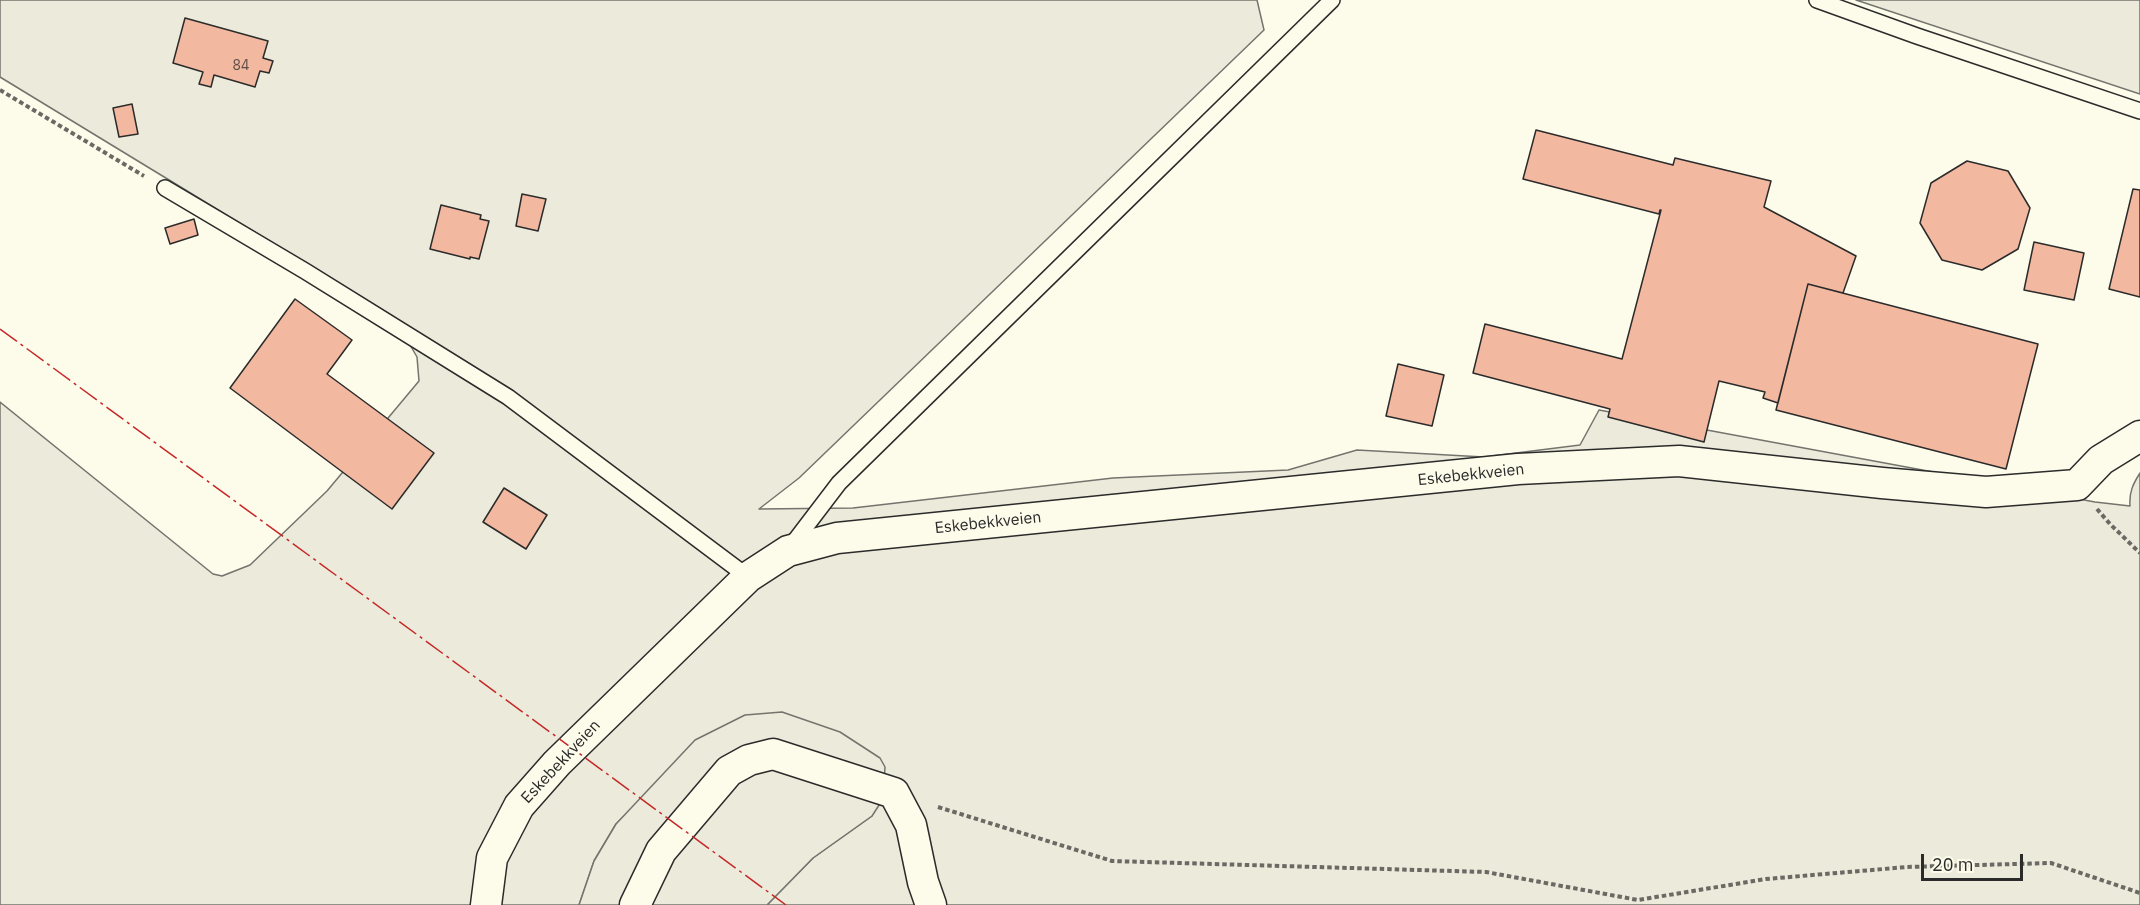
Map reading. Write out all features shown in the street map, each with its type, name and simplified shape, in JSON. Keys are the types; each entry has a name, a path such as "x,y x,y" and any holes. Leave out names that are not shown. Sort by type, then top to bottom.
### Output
{"street":[{"path":"2078,485 2101,460 2140,436"},
{"name":"Eskebekkveien","path":"486,905 492,858 519,806 557,763 748,577 788,551 837,538 1518,469 1679,460 1882,483 1986,492 2078,485"},
{"path":"635,905 661,851 729,771 749,760 772,754 894,793 911,825 931,905"}],"lane":[{"name":"Eskebekkveien","path":"788,551 839,483 1332,0"},
{"path":"1817,0 2140,111"},
{"path":"165,188 305,271 508,397 748,577"}],"path":[{"path":"0,90 165,188"},
{"path":"2078,485 2109,524 2140,553"},
{"path":"894,793 1112,861 1486,872 1638,900 1766,879 1908,867 2051,863 2140,893"}],"shaded area":[{"path":"0,0 1257,0 1264,30 799,478 759,509 853,508 1113,478 1288,470 1357,450 1484,457 1580,445 1599,410 2095,502 2130,506 2132,488 2140,473 2140,905 767,905 813,858 872,816 650,790 616,824 594,861 579,905 0,905 0,402 213,574 222,576 250,565 327,491 419,381 417,357 394,317 0,77"},
{"path":"1856,0 2140,0 2140,94"},
{"path":"782,712 840,732 880,758 885,767 883,799 872,816 813,858 767,905 579,905 594,861 616,824 695,740 745,715"}],"building":[{"path":"185,18 268,41 263,58 273,61 269,73 260,71 255,87 214,75 211,87 199,84 203,72 173,63"},
{"path":"132,104 138,134 119,137 113,108"},
{"path":"1536,130 1673,165 1675,158 1771,181 1764,207 1856,256 1843,293 1808,284 1778,403 1763,398 1765,392 1719,381 1704,442 1608,417 1610,409 1473,373 1485,324 1622,359 1661,210 1659,214 1523,179"},
{"path":"1967,161 2008,171 2030,208 2018,249 1982,270 1942,260 1920,223 1931,183"},
{"path":"2133,189 2140,190 2140,297 2109,289"},
{"path":"522,194 546,199 538,231 516,226"},
{"path":"441,205 481,215 480,219 489,221 479,259 430,249"},
{"path":"194,219 198,235 170,244 165,228"},
{"path":"2034,242 2084,253 2074,300 2024,290"},
{"path":"1808,284 2038,344 2006,469 1776,410"},
{"path":"295,299 352,340 327,374 434,453 392,509 230,388"},
{"path":"1398,364 1444,375 1432,426 1386,416"},
{"path":"504,488 547,515 526,549 483,522"}],"power":[{"path":"0,329 786,905"}]}
